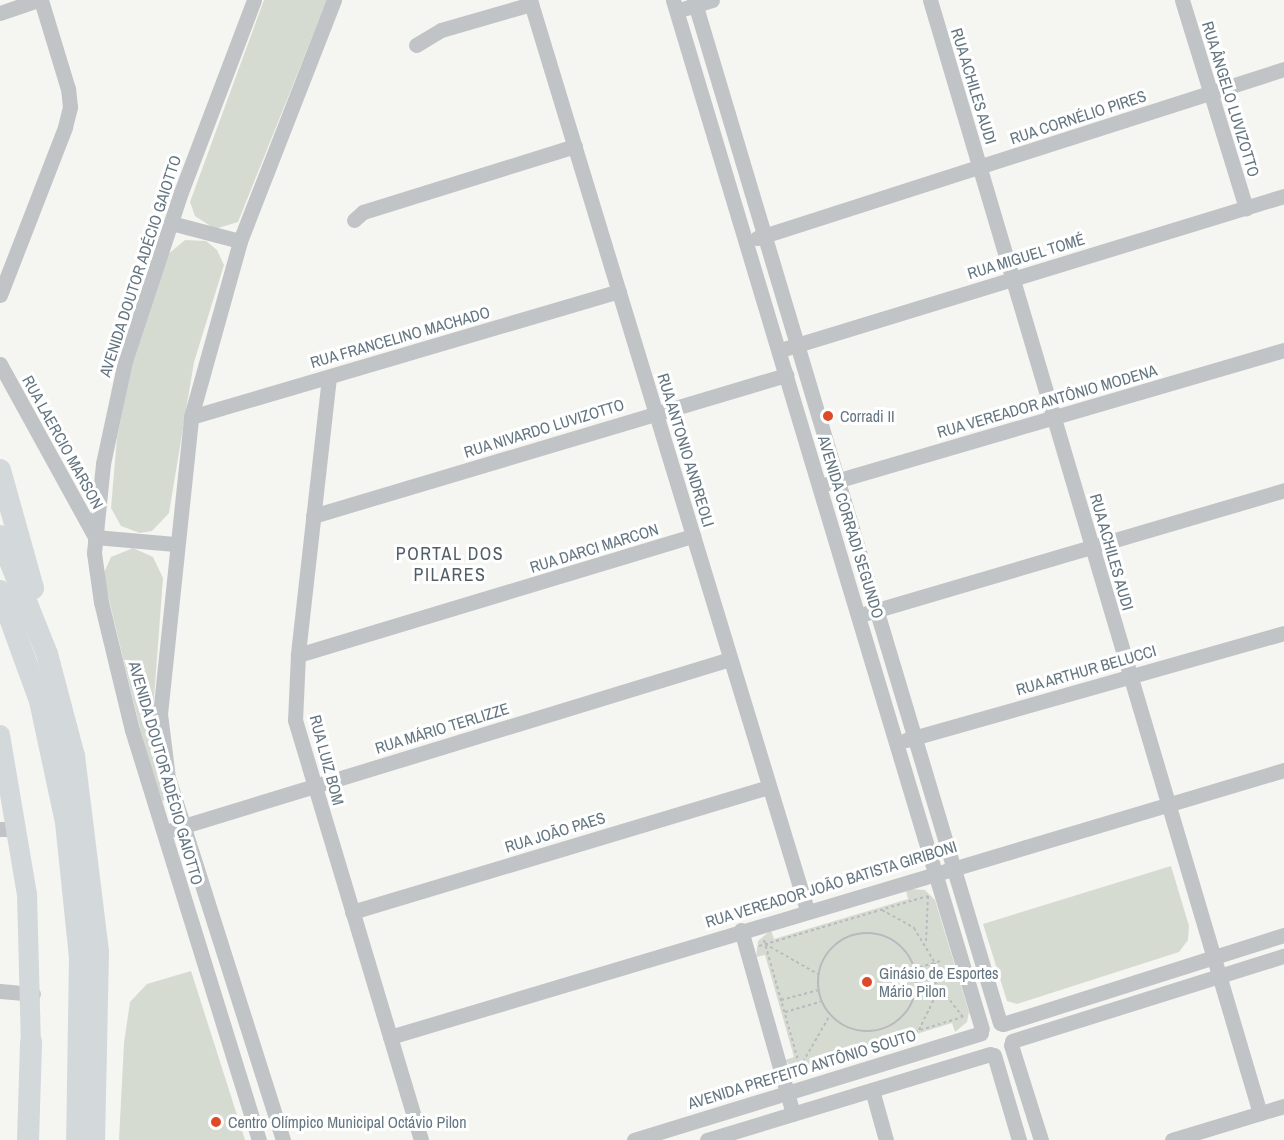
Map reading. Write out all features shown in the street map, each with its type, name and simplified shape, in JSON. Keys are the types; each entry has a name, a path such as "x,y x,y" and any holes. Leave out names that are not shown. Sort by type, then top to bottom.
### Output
{"highway":[{"path":"0,470 24,546 47,654 74,756 92,885 99,1003 94,1140"},
{"path":"0,536 47,654"},
{"path":"0,591 40,701 66,822 80,958 77,1140"},
{"path":"28,1140 31,1042"}],"main road":[{"path":"0,735 9,829 27,894 33,994 31,1042"}],"street":[{"path":"0,13 39,0 68,89 70,107 0,294"},
{"name":"AVENIDA DOUTOR ADÉCIO GAIOTTO","path":"254,0 171,223 125,361 103,464 95,537 104,614 132,730 259,1140"},
{"name":"AVENIDA DOUTOR ADÉCIO GAIOTTO","path":"283,1140 183,826 159,733 176,544 191,417 240,241 334,0"},
{"path":"675,5 712,0"},
{"name":"RUA ACHILES AUDI","path":"930,0 1260,1113"},
{"name":"RUA ÂNGELO LUVIZOTTO","path":"1182,0 1246,208"},
{"path":"416,45 441,30 531,2"},
{"name":"RUA ANTONIO ANDREOLI","path":"531,2 807,910"},
{"name":"AVENIDA CORRADI SEGUNDO","path":"695,3 1002,1023"},
{"name":"AVENIDA CORRADI SEGUNDO","path":"675,5 982,1031"},
{"name":"RUA CORNÉLIO PIRES","path":"746,242 1284,69"},
{"path":"354,220 363,212 575,146"},
{"name":"RUA MIGUEL TOMÉ","path":"779,350 1284,196"},
{"path":"171,223 240,241"},
{"name":"RUA FRANCELINO MACHADO","path":"191,417 619,291"},
{"name":"RUA VEREADOR ANTÔNIO MODENA","path":"820,486 1284,350"},
{"name":"RUA LAERCIO MARSON","path":"0,364 95,537"},
{"name":"RUA NIVARDO LUVIZOTTO","path":"313,516 786,375"},
{"name":"RUA LUIZ BOM","path":"329,377 298,655 295,720 421,1140"},
{"path":"859,616 1284,490"},
{"path":"95,537 176,544"},
{"name":"RUA DARCI MARCON","path":"298,655 693,537"},
{"name":"RUA ARTHUR BELUCCI","path":"897,743 1284,633"},
{"name":"RUA MÁRIO TERLIZZE","path":"164,832 730,659"},
{"name":"RUA VEREADOR JOÃO BATISTA GIRIBONI","path":"390,1036 936,871 1284,770"},
{"name":"RUA JOÃO PAES","path":"352,912 769,787"},
{"path":"741,930 793,1114"},
{"path":"1019,1140 992,1055 980,1044 982,1031 1284,935"},
{"path":"707,1140 750,1134 793,1114 1006,1052 1012,1043 1284,956"},
{"path":"0,991 33,994"},
{"path":"1002,1023 1011,1031 1012,1043 1041,1140"},
{"name":"AVENIDA PREFEITO ANTÔNIO SOUTO","path":"634,1140 982,1031"},
{"path":"872,1090 886,1140"},
{"path":"742,1106 750,1134"},
{"path":"1180,1139 1284,1106"}],"path":[{"path":"747,950 927,896 926,942"},
{"path":"882,910 907,922 926,942 935,963 938,985 934,1005 919,1031"},
{"path":"760,924 800,1067"},
{"path":"864,933 896,942 914,969 912,1001 891,1025 858,1031 830,1015 821,1002 818,974 834,946 864,933"},
{"path":"765,944 818,974"},
{"path":"914,969 940,961"},
{"path":"800,1067 963,1017 938,985"},
{"path":"781,1000 818,990"},
{"path":"785,1012 821,1002"},
{"path":"800,1067 830,1015"}],"shaded area":[{"path":"264,0 327,0 238,222 215,229 195,216 190,202"},
{"path":"185,240 206,241 217,250 224,265 194,362 169,513 152,531 140,533 121,526 111,508 117,438 133,358 167,255"},
{"path":"133,548 153,557 163,578 154,698 154,733 165,800 162,801 143,741 103,575 111,557"},
{"path":"1171,866 1189,926 1188,940 1179,952 1017,1004 1007,1001 983,924"},
{"path":"925,890 935,900 969,1012 967,1022 955,1032 952,1023 810,1067 812,1076 796,1073 785,1060 794,1057 765,955 756,957 758,941 771,930 774,939 908,899 906,891"},
{"path":"191,971 245,1140 119,1140 124,1043 130,1002 147,984"}],"place":[{"name":"Corradi II","path":"828,416"},
{"name":"Ginásio de Esportes Mário Pilon","path":"867,982"},
{"name":"Centro Olímpico Municipal Octávio Pilon","path":"216,1122"}],"district":[{"name":"PORTAL DOS PILARES","path":"450,565"}]}
